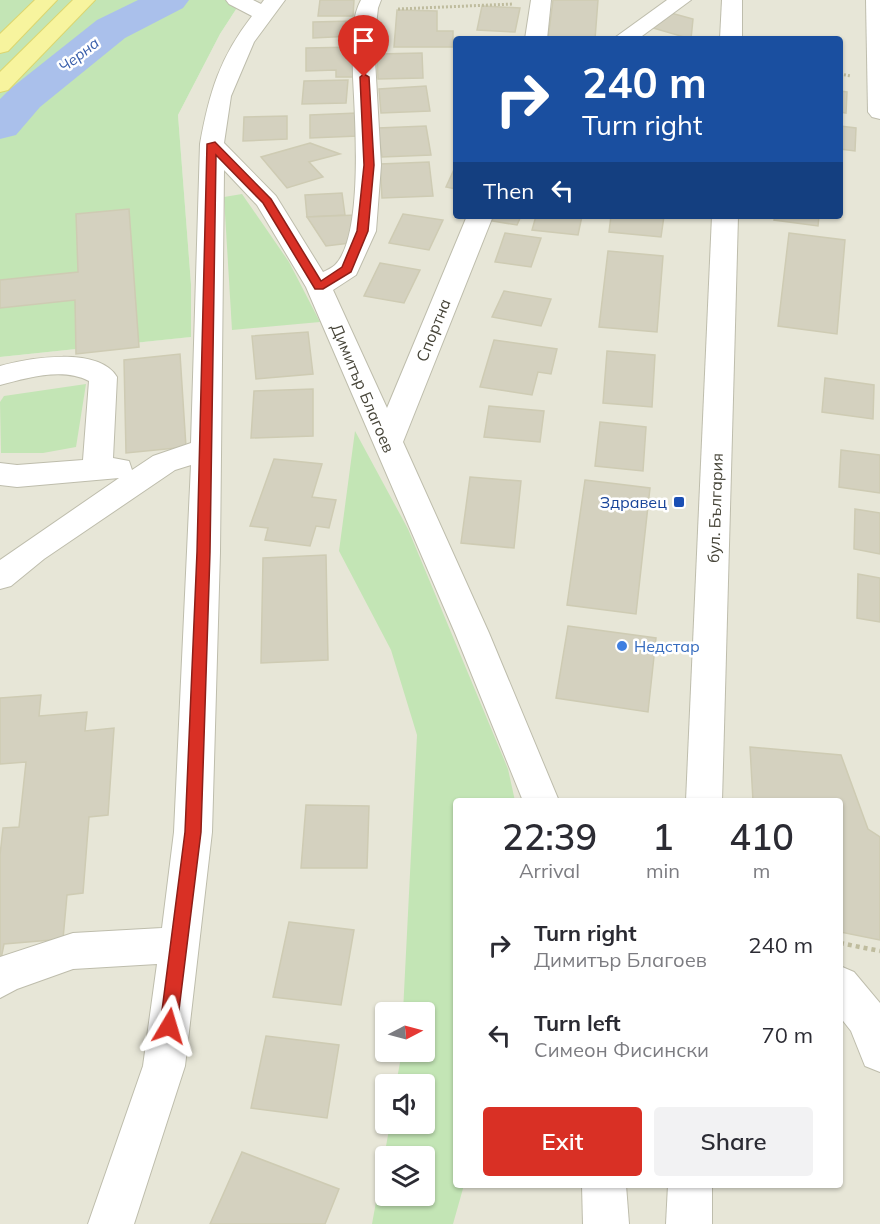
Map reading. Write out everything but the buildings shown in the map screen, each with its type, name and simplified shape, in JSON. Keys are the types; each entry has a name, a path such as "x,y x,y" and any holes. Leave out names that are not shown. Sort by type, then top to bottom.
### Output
{"main road":[{"path":"0,46 47,0"},
{"path":"0,85 85,0"}],"street":[{"path":"628,36 681,0"},
{"path":"731,36 732,0"},
{"path":"876,0 880,112"},
{"path":"536,36 541,2"},
{"path":"319,287 347,269 363,231 369,165 363,42 369,4"},
{"path":"111,1224 164,1066 193,832 204,552 204,450 212,144 220,96 244,41 255,5"},
{"name":"Димитър Благоев","path":"212,144 267,201 319,287 472,633 540,798"},
{"name":"Спортна","path":"387,444 479,219"},
{"name":"бул. България","path":"704,798 725,219"},
{"path":"0,376 17,370 69,367 93,370 103,377 97,470"},
{"path":"0,474 97,470 164,463 204,450"},
{"path":"0,577 33,550 164,463"},
{"path":"0,979 3,975 73,951 178,945"},
{"path":"843,989 867,1019 880,1052"},
{"path":"604,1188 606,1224"},
{"path":"689,1224 690,1188"}],"path":[{"path":"369,4 433,9 466,4 541,2"},
{"path":"843,944 880,951"}],"shaded area":[{"path":"242,0 880,0 880,1224 0,1224 0,357 190,337 191,284 178,115 220,34"}],"green space":[{"path":"0,0 242,0 220,34 178,115 191,284 191,337 0,357"},
{"path":"242,194 289,262 320,322 232,330 224,197"},
{"path":"86,384 76,447 43,453 1,453 0,402 4,396"},
{"path":"355,431 408,529 508,769 514,798 453,798 453,1188 463,1188 453,1224 372,1224 375,1206 435,1206 435,1146 386,1146 388,1134 435,1134 435,1074 398,1074 400,1062 435,1062 435,1002 404,1002 417,735 391,650 339,551"}],"waterway":[{"name":"Черна","path":"0,126 25,98 111,29 169,0"}],"place":[{"name":"Здравец","path":"679,502"},
{"name":"Недстар","path":"622,646"}],"route":[{"path":"169,1026 193,832 204,552 204,450 211,241 209,184 212,144 267,201 319,287 347,269 363,231 369,165 364,77"}]}
